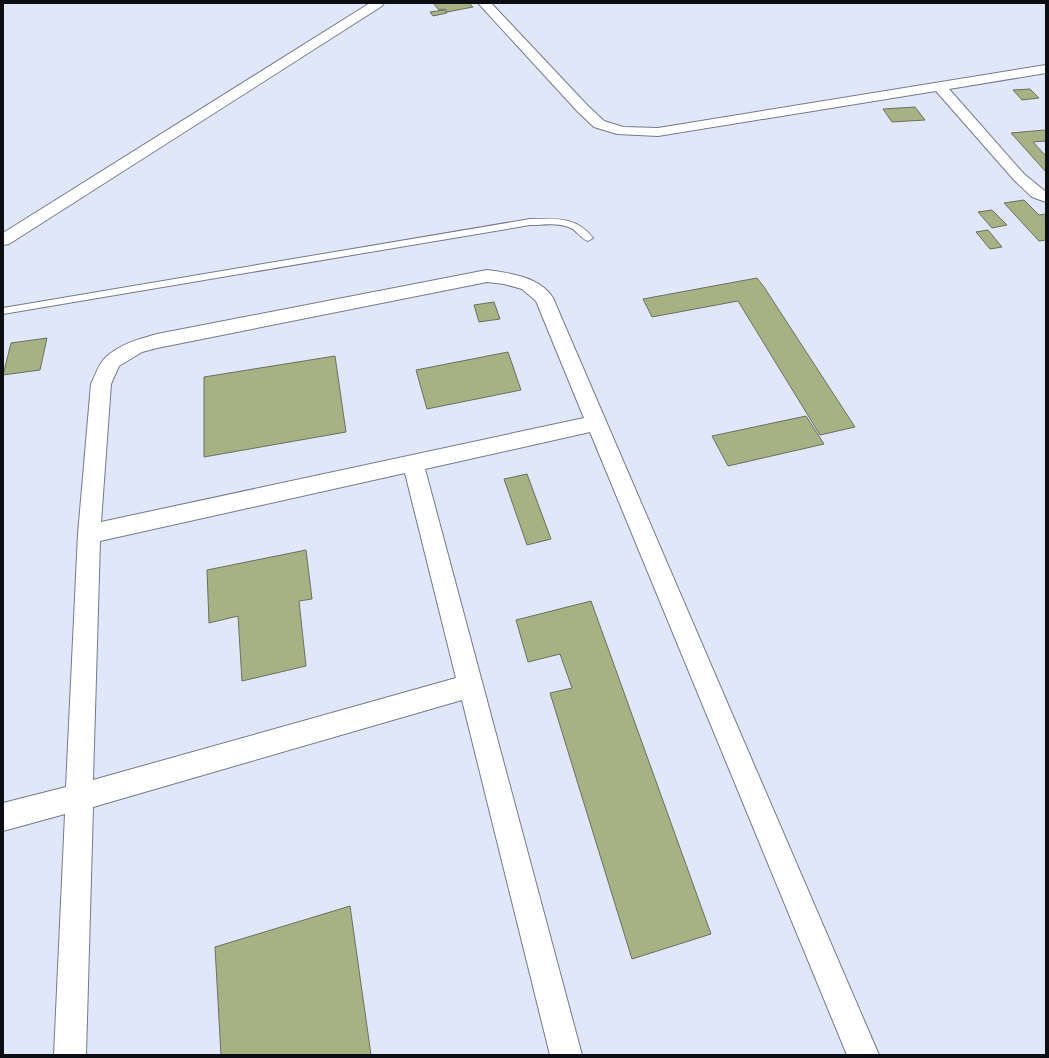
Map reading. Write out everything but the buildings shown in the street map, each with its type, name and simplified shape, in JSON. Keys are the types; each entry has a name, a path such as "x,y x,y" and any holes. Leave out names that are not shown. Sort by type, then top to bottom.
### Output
{"street":[{"path":"3,240 378,3"},
{"path":"484,3 582,109 599,124 622,131 658,132 1046,69"},
{"path":"940,87 1019,177 1038,194 1046,197"},
{"path":"70,1055 89,534 101,384 112,362 136,347 157,341 487,276 505,278 528,285 544,298 595,423 863,1055"},
{"path":"89,534 595,423"},
{"path":"413,463 566,1055"},
{"path":"3,817 80,797 470,686"}],"lane":[{"path":"3,311 530,222 562,222 575,226 588,238"}]}
